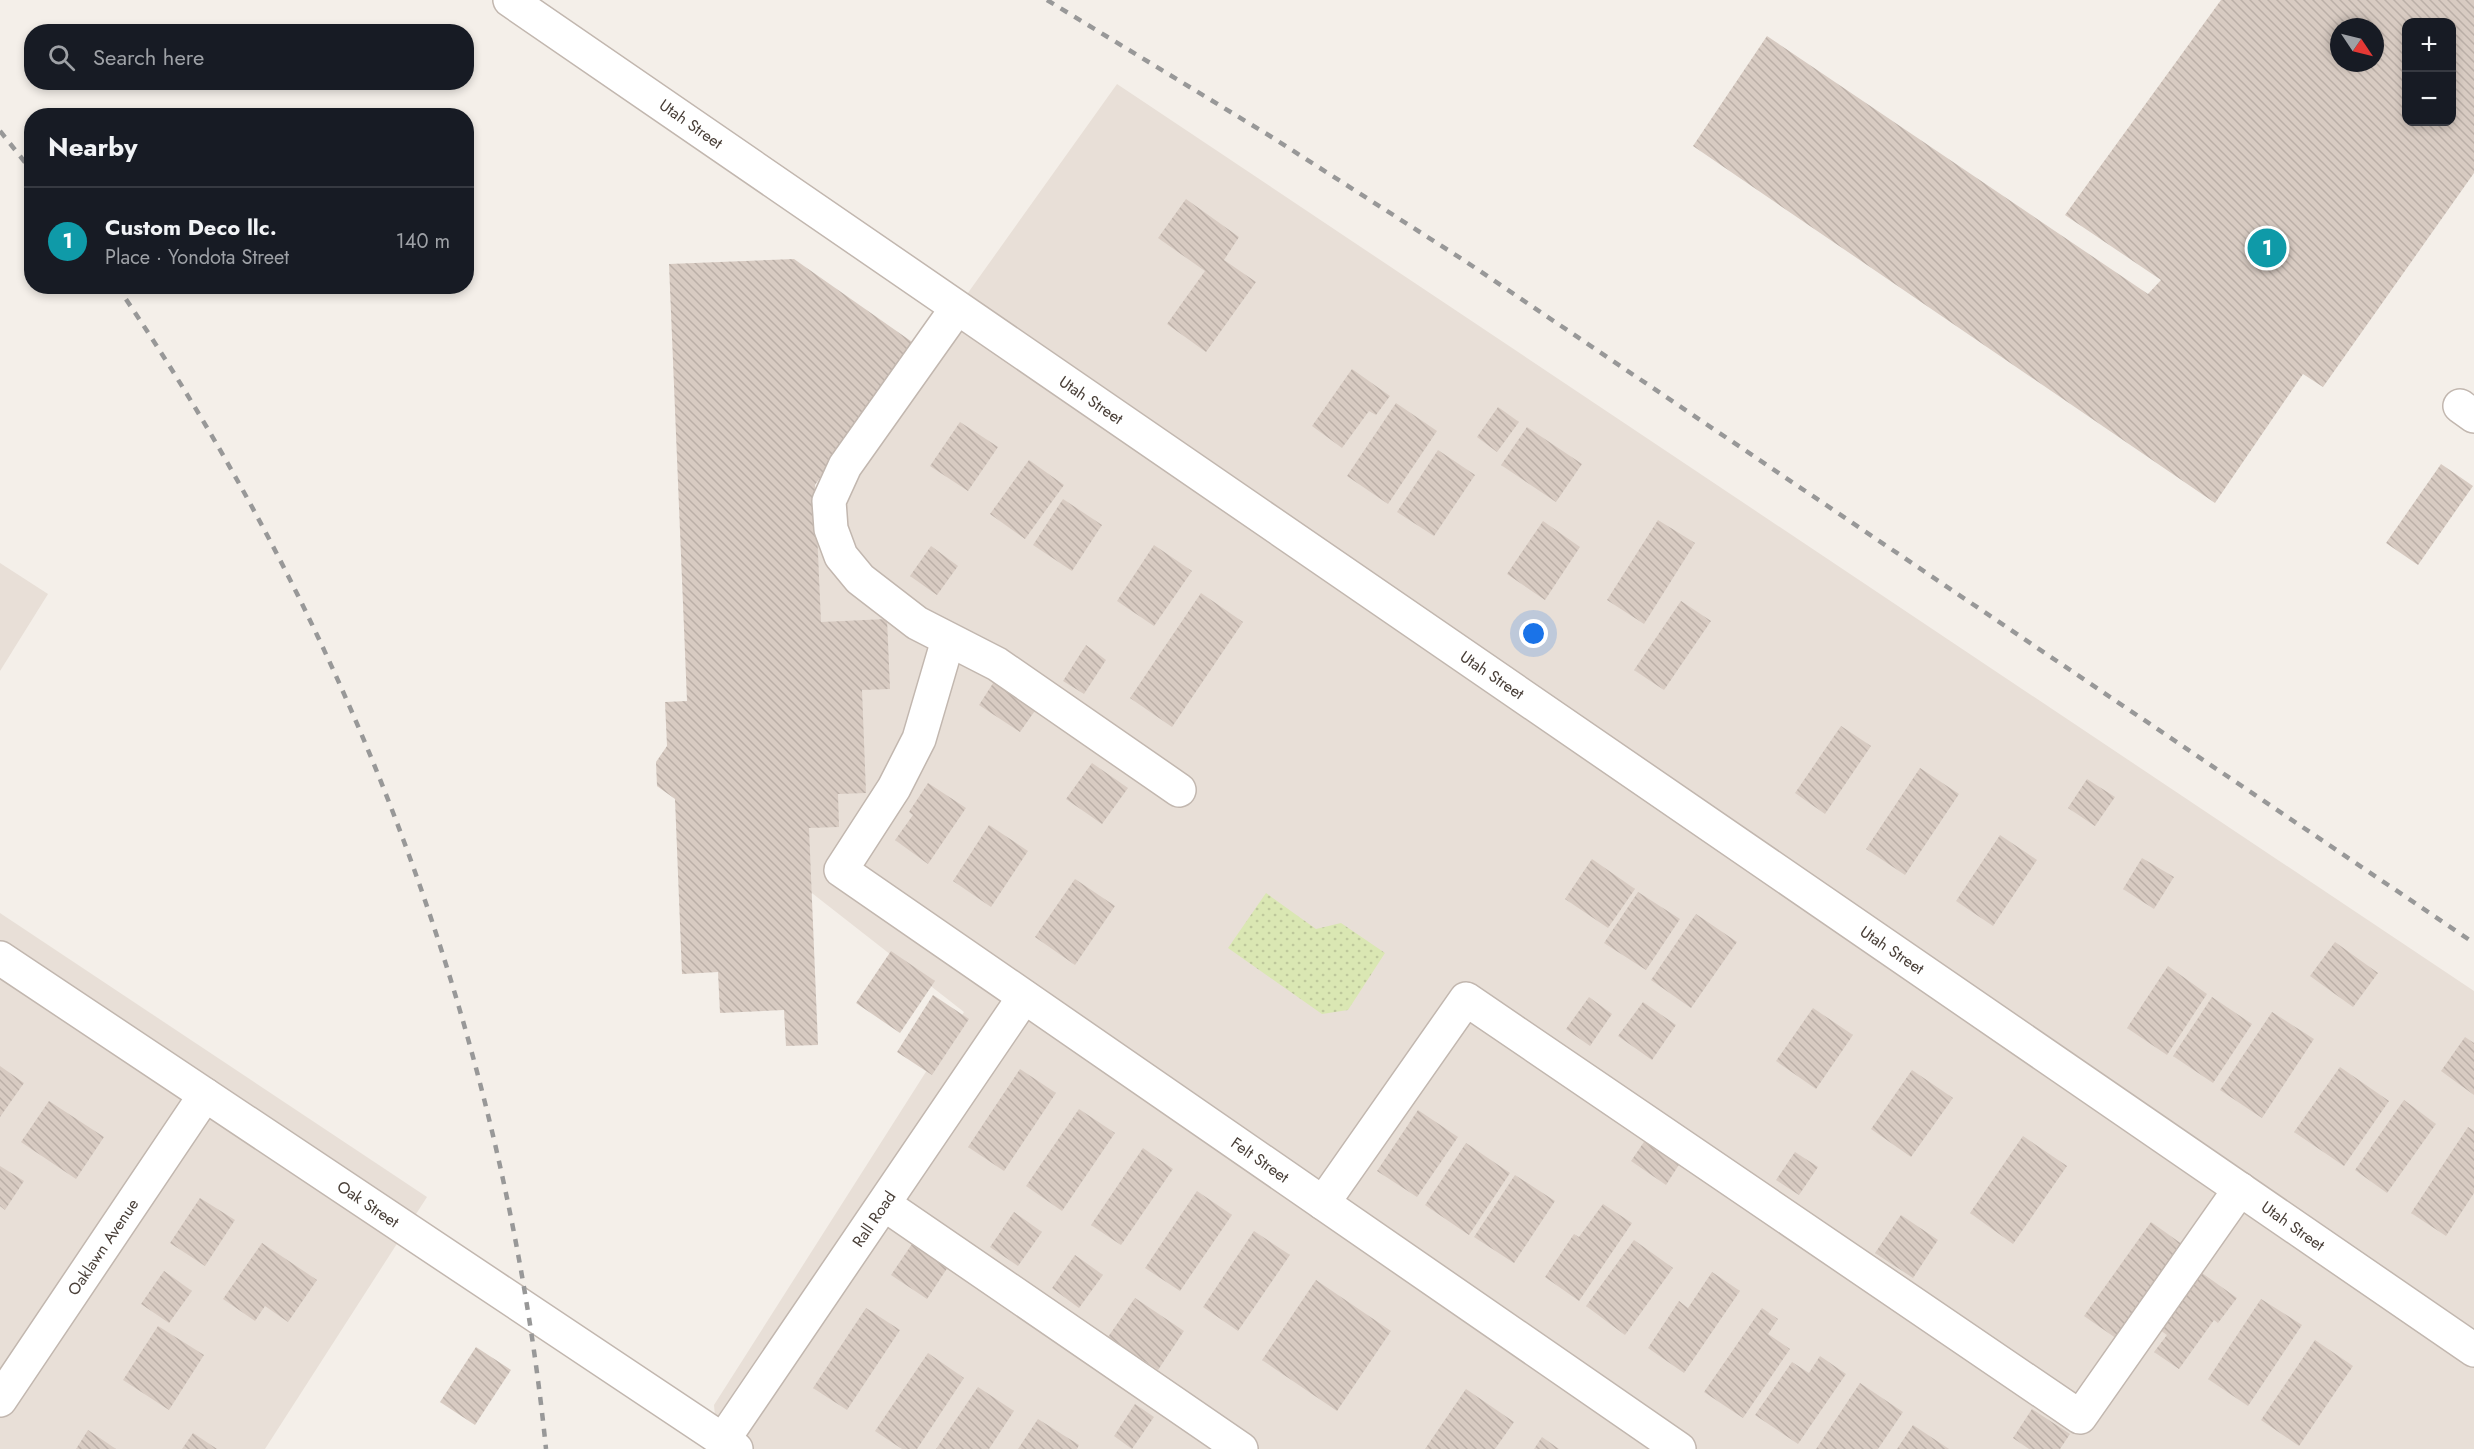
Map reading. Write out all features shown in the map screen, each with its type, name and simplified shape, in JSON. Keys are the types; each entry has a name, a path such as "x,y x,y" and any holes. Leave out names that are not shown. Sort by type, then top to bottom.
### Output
{"street":[{"name":"Utah Street","path":"510,0 2474,1350"},
{"path":"957,308 845,466 829,501 831,529 841,556 860,579 918,623 997,664 1179,790"},
{"name":"Felt Street","path":"948,640 919,739 894,788 841,870 1679,1449"},
{"name":"Oak Street","path":"0,958 730,1445"},
{"name":"Rall Road","path":"730,1445 884,1203 1024,997"},
{"path":"1323,1203 1466,999 2080,1417 2240,1189"},
{"name":"Oaklawn Avenue","path":"0,1400 205,1095"},
{"path":"884,1203 1241,1449"}],"shaded area":[{"path":"1117,84 2474,991 2474,1449 718,1449 714,1405 964,1012 808,890 801,527"},
{"path":"0,563 48,594 0,671"},
{"path":"0,913 427,1197 265,1449 0,1449"}],"green space":[{"path":"1266,893 1316,929 1341,923 1385,953 1348,1010 1322,1014 1228,948"}],"building":[{"path":"2221,0 2474,0 2474,173 2323,387 2303,374 2215,503 1693,146 1767,36 2148,294 2161,280 2065,215"},
{"path":"1186,199 1239,237 1224,260 1256,282 1206,352 1167,324 1205,271 1158,238"},
{"path":"794,259 915,344 815,485 821,622 887,619 890,689 862,690 866,793 838,794 839,827 809,828 818,1045 786,1046 784,1010 720,1013 718,972 682,974 675,799 657,786 656,762 667,746 665,702 687,701 669,264"},
{"path":"1352,369 1390,396 1376,415 1369,411 1342,448 1312,426"},
{"path":"1396,403 1437,431 1388,504 1347,476"},
{"path":"1498,407 1519,422 1497,452 1477,437"},
{"path":"960,422 998,447 968,491 930,466"},
{"path":"1527,427 1582,464 1556,502 1501,465"},
{"path":"1438,450 1475,475 1434,536 1397,512"},
{"path":"1029,460 1064,485 1025,539 990,514"},
{"path":"2441,464 2473,486 2418,565 2386,543"},
{"path":"1063,499 1102,525 1072,571 1033,545"},
{"path":"1658,520 1695,543 1644,624 1607,600"},
{"path":"1543,521 1580,547 1545,600 1507,574"},
{"path":"1154,545 1192,571 1154,626 1117,601"},
{"path":"931,546 958,566 937,595 910,576"},
{"path":"1201,593 1243,622 1172,727 1130,698"},
{"path":"1681,601 1711,621 1664,690 1634,670"},
{"path":"1086,645 1106,660 1084,694 1063,681"},
{"path":"997,677 1039,705 1020,732 979,705"},
{"path":"1841,726 1871,746 1825,814 1795,793"},
{"path":"1092,763 1128,788 1102,824 1066,799"},
{"path":"1920,768 1959,794 1905,875 1866,849"},
{"path":"2087,779 2115,797 2095,826 2068,808"},
{"path":"928,783 966,808 928,864 895,840 913,815 909,812"},
{"path":"989,825 1028,851 991,907 953,881"},
{"path":"2000,835 2037,860 1993,926 1956,901"},
{"path":"2142,858 2174,877 2154,909 2123,889"},
{"path":"1592,859 1635,889 1608,928 1565,899"},
{"path":"1075,879 1115,906 1075,965 1035,937"},
{"path":"1638,892 1680,919 1646,970 1604,943"},
{"path":"1696,914 1737,942 1691,1008 1651,980"},
{"path":"2335,942 2378,973 2353,1007 2310,976"},
{"path":"891,951 935,981 900,1033 856,1003"},
{"path":"2168,966 2207,994 2167,1055 2127,1028"},
{"path":"933,995 969,1019 932,1075 897,1052"},
{"path":"1589,997 1612,1014 1590,1046 1566,1029"},
{"path":"2212,997 2252,1024 2213,1083 2173,1056"},
{"path":"1643,1002 1676,1025 1652,1060 1618,1036"},
{"path":"1813,1008 1853,1035 1816,1089 1776,1061"},
{"path":"2272,1012 2314,1039 2262,1118 2220,1090"},
{"path":"2465,1037 2474,1043 2474,1095 2441,1071"},
{"path":"0,1066 24,1083 0,1117"},
{"path":"2340,1067 2389,1101 2344,1166 2294,1132"},
{"path":"1020,1069 1056,1093 1004,1171 968,1147"},
{"path":"1912,1070 1953,1098 1911,1157 1871,1129"},
{"path":"2404,1100 2436,1124 2387,1193 2355,1170"},
{"path":"49,1101 104,1137 76,1179 21,1142"},
{"path":"1079,1109 1115,1133 1062,1211 1026,1186"},
{"path":"1418,1110 1458,1137 1417,1197 1377,1171"},
{"path":"2468,1127 2474,1131 2474,1193 2446,1236 2411,1213"},
{"path":"1648,1136 1682,1160 1666,1185 1631,1161"},
{"path":"2023,1136 2067,1166 2013,1244 1970,1213"},
{"path":"1466,1143 1510,1173 1469,1235 1425,1205"},
{"path":"1143,1148 1173,1169 1121,1245 1091,1225"},
{"path":"1795,1152 1818,1167 1799,1195 1776,1180"},
{"path":"0,1166 24,1181 5,1210 0,1206"},
{"path":"1515,1175 1555,1201 1514,1263 1474,1237"},
{"path":"1197,1191 1232,1215 1180,1291 1145,1268"},
{"path":"200,1198 235,1220 205,1266 170,1243"},
{"path":"1603,1204 1632,1223 1579,1301 1545,1277 1574,1234 1579,1237"},
{"path":"1014,1212 1042,1232 1018,1266 990,1247"},
{"path":"1901,1215 1938,1240 1913,1278 1875,1253"},
{"path":"2151,1222 2186,1247 2120,1341 2084,1316"},
{"path":"1254,1231 1290,1255 1238,1331 1203,1307"},
{"path":"1634,1240 1673,1268 1625,1335 1586,1306"},
{"path":"262,1243 317,1280 288,1322 265,1306 255,1321 223,1299"},
{"path":"912,1244 948,1267 927,1299 891,1275"},
{"path":"1075,1255 1103,1275 1079,1308 1052,1288"},
{"path":"2195,1268 2237,1298 2218,1323 2214,1320 2179,1369 2154,1352 2167,1335 2154,1326"},
{"path":"164,1271 192,1291 169,1323 141,1304"},
{"path":"1712,1272 1740,1291 1684,1373 1648,1348 1679,1301 1688,1308"},
{"path":"1316,1280 1391,1331 1337,1411 1262,1360"},
{"path":"1135,1298 1184,1331 1158,1370 1108,1337"},
{"path":"2261,1299 2302,1325 2248,1406 2208,1379"},
{"path":"866,1308 900,1330 847,1410 813,1388"},
{"path":"1762,1308 1778,1319 1768,1334 1790,1349 1743,1418 1704,1392"},
{"path":"158,1326 204,1355 169,1410 123,1380"},
{"path":"2315,1340 2353,1366 2299,1446 2261,1420"},
{"path":"476,1347 511,1370 475,1425 440,1402"},
{"path":"928,1353 964,1378 917,1449 902,1449 875,1431"},
{"path":"1820,1356 1846,1374 1798,1444 1755,1415 1792,1362 1809,1373"},
{"path":"1860,1383 1903,1412 1878,1449 1816,1449"},
{"path":"978,1387 1014,1411 989,1449 936,1449"},
{"path":"1466,1389 1514,1422 1495,1449 1425,1449"},
{"path":"1135,1404 1154,1417 1132,1449 1114,1436"},
{"path":"2032,1409 2070,1434 2060,1449 2029,1449 2013,1438"},
{"path":"1038,1419 1079,1445 1077,1449 1018,1449"},
{"path":"1913,1425 1949,1449 1897,1449"},
{"path":"88,1430 116,1449 76,1449"},
{"path":"193,1433 217,1449 182,1449"},
{"path":"1542,1437 1559,1449 1534,1449"}],"railway":[{"path":"1047,0 1270,136 1465,261 2474,943"},
{"path":"0,131 24,161"},
{"path":"122,294 201,418 277,555 345,696 404,841 454,990 494,1141 525,1294 546,1449"}],"place":[{"name":"Custom Deco llc.","path":"2267,248"}]}
